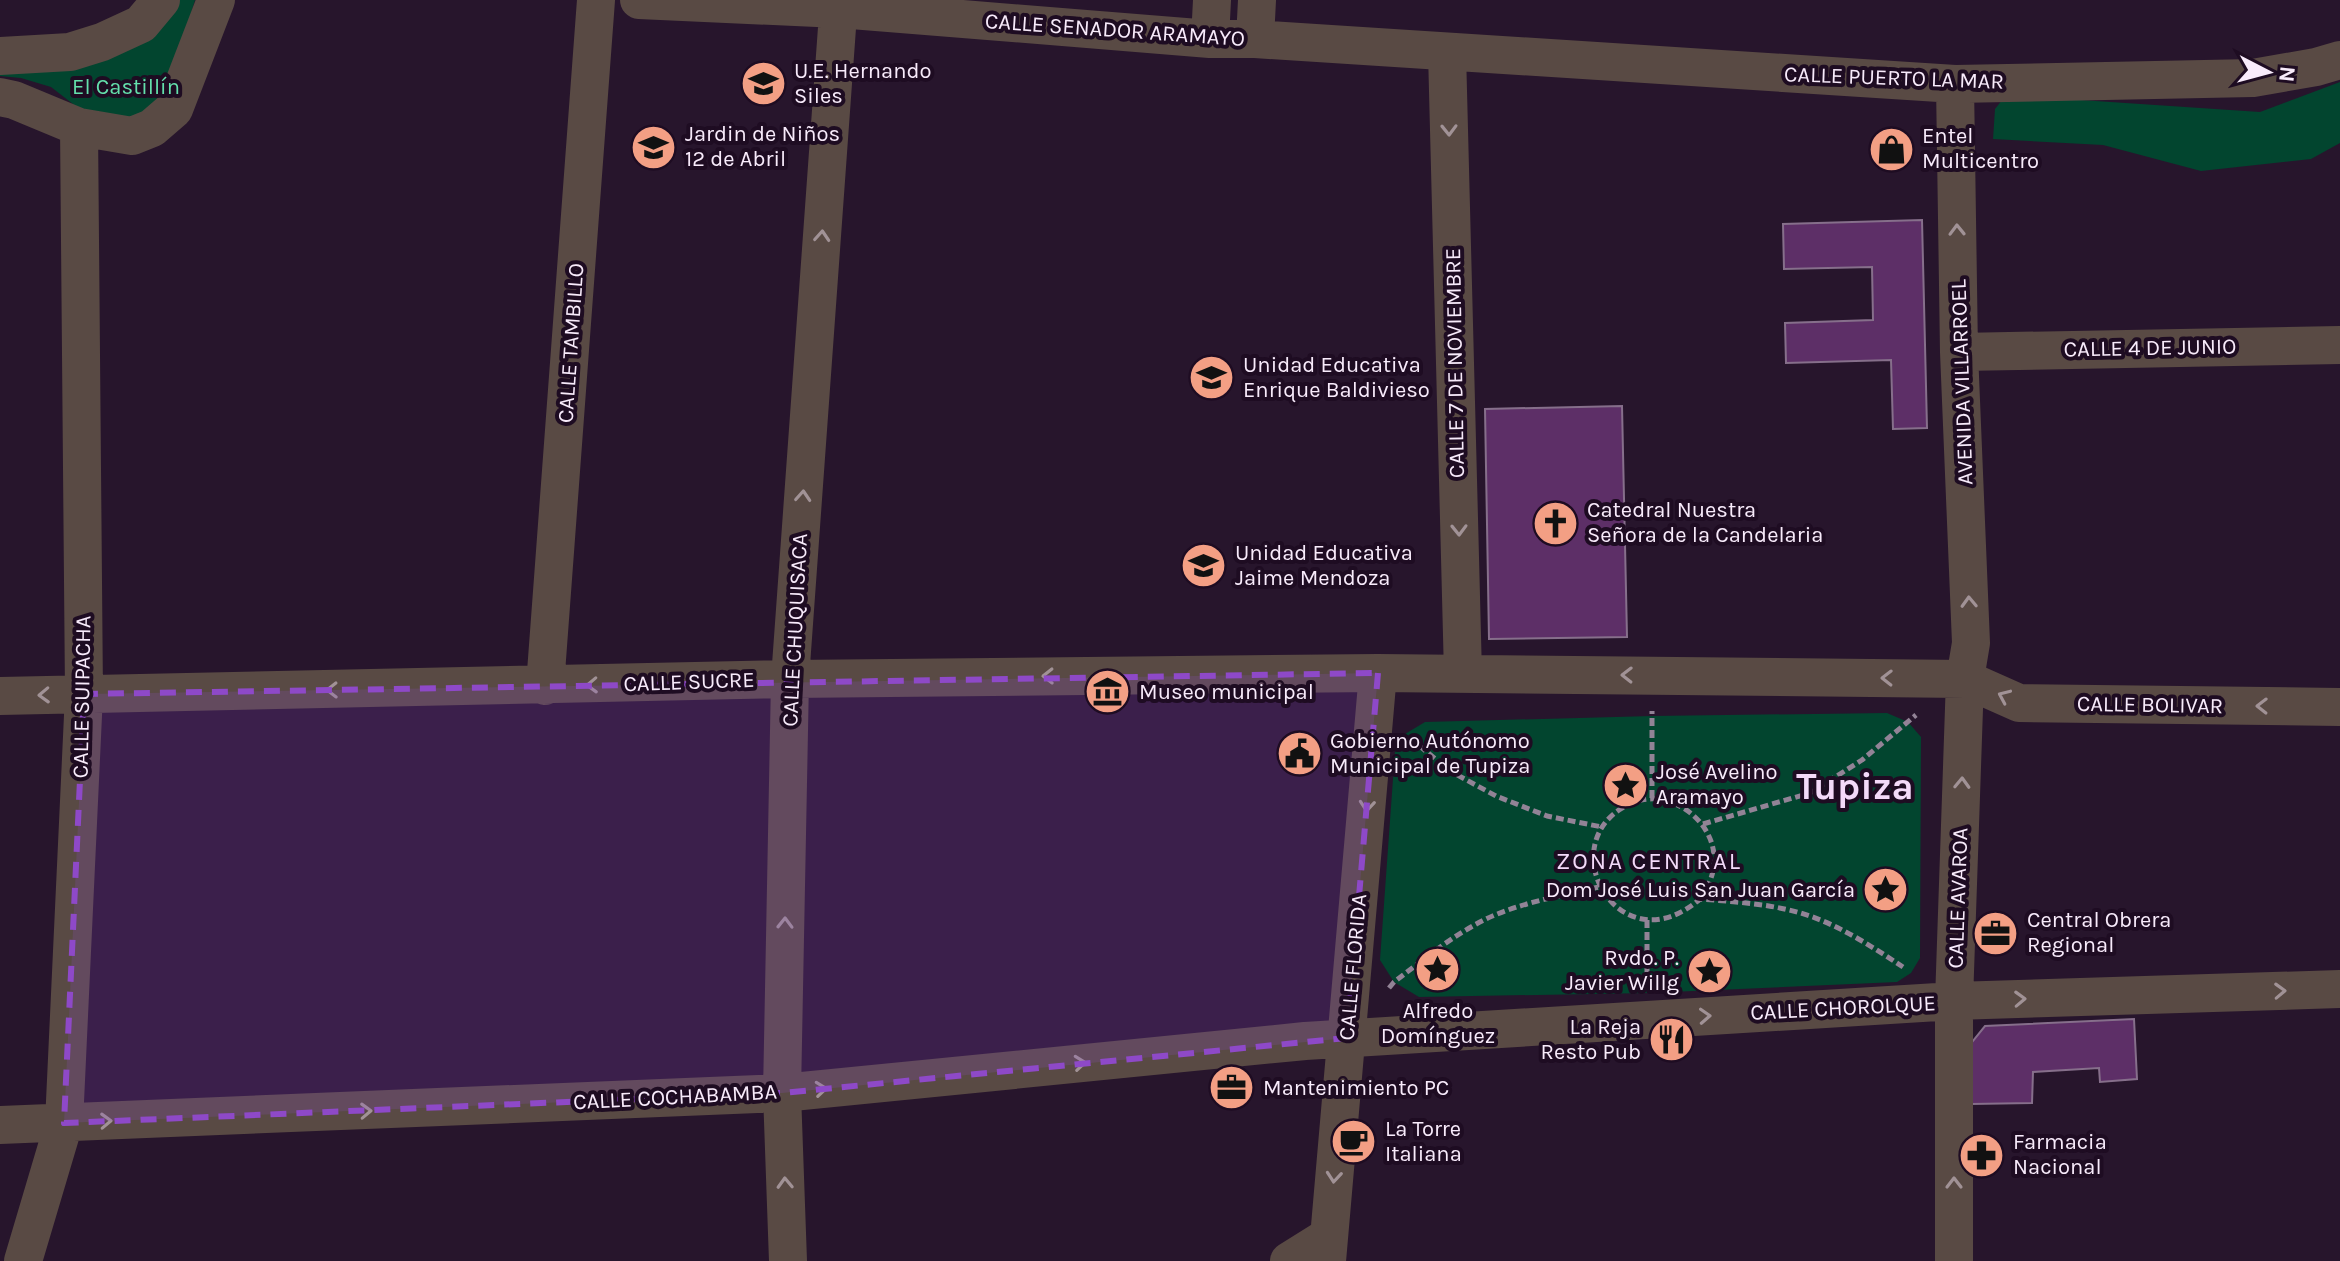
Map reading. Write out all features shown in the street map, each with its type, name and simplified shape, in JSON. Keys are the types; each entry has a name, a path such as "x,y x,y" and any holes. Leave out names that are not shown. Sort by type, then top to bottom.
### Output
{"street":[{"path":"0,56 70,52 102,42 141,24 161,0"},
{"path":"0,97 79,127 132,136 152,128 174,109 216,0"},
{"name":"CALLE TAMBILLO","path":"545,686 596,0"},
{"name":"CALLE SENADOR ARAMAYO","path":"639,0 839,5 1210,39 1255,39 1447,52"},
{"path":"1210,39 1212,0"},
{"path":"1255,39 1257,0"},
{"name":"CALLE CHUQUISACA","path":"788,1261 782,1093 790,679 839,5"},
{"name":"CALLE PUERTO LA MAR","path":"1447,52 1955,84 2253,78 2340,60"},
{"name":"CALLE 7 DE NOVIEMBRE","path":"1447,52 1463,674"},
{"name":"AVENIDA VILLARROEL","path":"1955,84 1959,352 1971,643 1965,679"},
{"name":"CALLE SUIPACHA","path":"23,1261 64,1123 84,694 79,127"},
{"name":"CALLE 4 DE JUNIO","path":"1959,352 2340,345"},
{"name":"CALLE SUCRE","path":"0,696 790,679 1378,673 1965,679"},
{"name":"CALLE FLORIDA","path":"1328,1249 1378,673"},
{"name":"CALLE BOLIVAR","path":"1965,679 2019,703 2340,707"},
{"name":"CALLE AVAROA","path":"1954,1261 1954,1001 1965,679"},
{"name":"CALLE CHOROLQUE","path":"1347,1038 1954,1001 2340,989"},
{"name":"CALLE COCHABAMBA","path":"0,1125 782,1093 1347,1038"},
{"path":"1289,1261 1328,1249"}],"path":[{"path":"1652,676 1652,798"},
{"path":"1703,824 1810,793 1862,760 1919,713"},
{"path":"1405,734 1450,771 1496,796 1547,816 1602,827"},
{"path":"1652,798 1671,801 1689,809 1703,824 1712,842 1714,862 1710,881 1700,899 1685,912 1667,919 1647,920 1628,915 1612,903 1599,887 1594,867 1595,846 1602,827 1615,812 1632,802 1652,798"},
{"path":"1384,993 1405,973 1486,919 1544,900 1599,887"},
{"path":"1700,899 1752,903 1810,916 1863,940 1954,1001"},
{"path":"1647,920 1649,1020"}],"highlighted area":[{"path":"1378,673 1347,1038 782,1093 64,1123 84,694"}],"green space":[{"name":"El Castillín","path":"172,0 195,0 182,43 154,108 131,122 82,111 51,87 21,78 0,76 0,63"},
{"path":"2340,82 2340,143 2311,159 2201,171 2103,145 1993,139 1995,109 2006,95 2260,112"},
{"path":"1887,713 1908,722 1921,737 1920,958 1911,973 1897,982 1647,993 1419,997 1394,982 1380,960 1395,751 1405,734 1425,722"}],"building":[{"path":"1922,220 1927,428 1893,429 1891,360 1786,363 1785,323 1873,320 1872,267 1784,269 1783,224"},
{"name":"Catedral Nuestra Señora de la Candelaria","path":"1622,406 1627,637 1489,639 1485,409"},
{"path":"2134,1019 2137,1079 2100,1082 2099,1068 2033,1072 2032,1103 1971,1104 1972,1042 1985,1026"}],"place":[{"name":"U.E. Hernando Siles","path":"763,84"},
{"name":"Jardin de Niños 12 de Abril","path":"654,147"},
{"name":"Entel Multicentro","path":"1891,149"},
{"name":"Unidad Educativa Enrique Baldivieso","path":"1212,378"},
{"name":"Catedral Nuestra Señora de la Candelaria","path":"1556,523"},
{"name":"Unidad Educativa Jaime Mendoza","path":"1204,566"},
{"name":"Museo municipal","path":"1108,692"},
{"name":"Gobierno Autónomo Municipal de Tupiza","path":"1299,754"},
{"name":"José Avelino Aramayo","path":"1625,785"},
{"name":"Dom José Luis San Juan García","path":"1886,890"},
{"name":"Central Obrera Regional","path":"1996,933"},
{"name":"Alfredo Domínguez","path":"1438,970"},
{"name":"Rvdo. P. Javier Willg","path":"1710,971"},
{"name":"La Reja Resto Pub","path":"1672,1040"},
{"name":"Mantenimiento PC","path":"1232,1088"},
{"name":"La Torre Italiana","path":"1354,1142"},
{"name":"Farmacia Nacional","path":"1982,1155"}],"district":[{"name":"Tupiza","path":"1855,786"},
{"name":"ZONA CENTRAL","path":"1649,861"}]}
